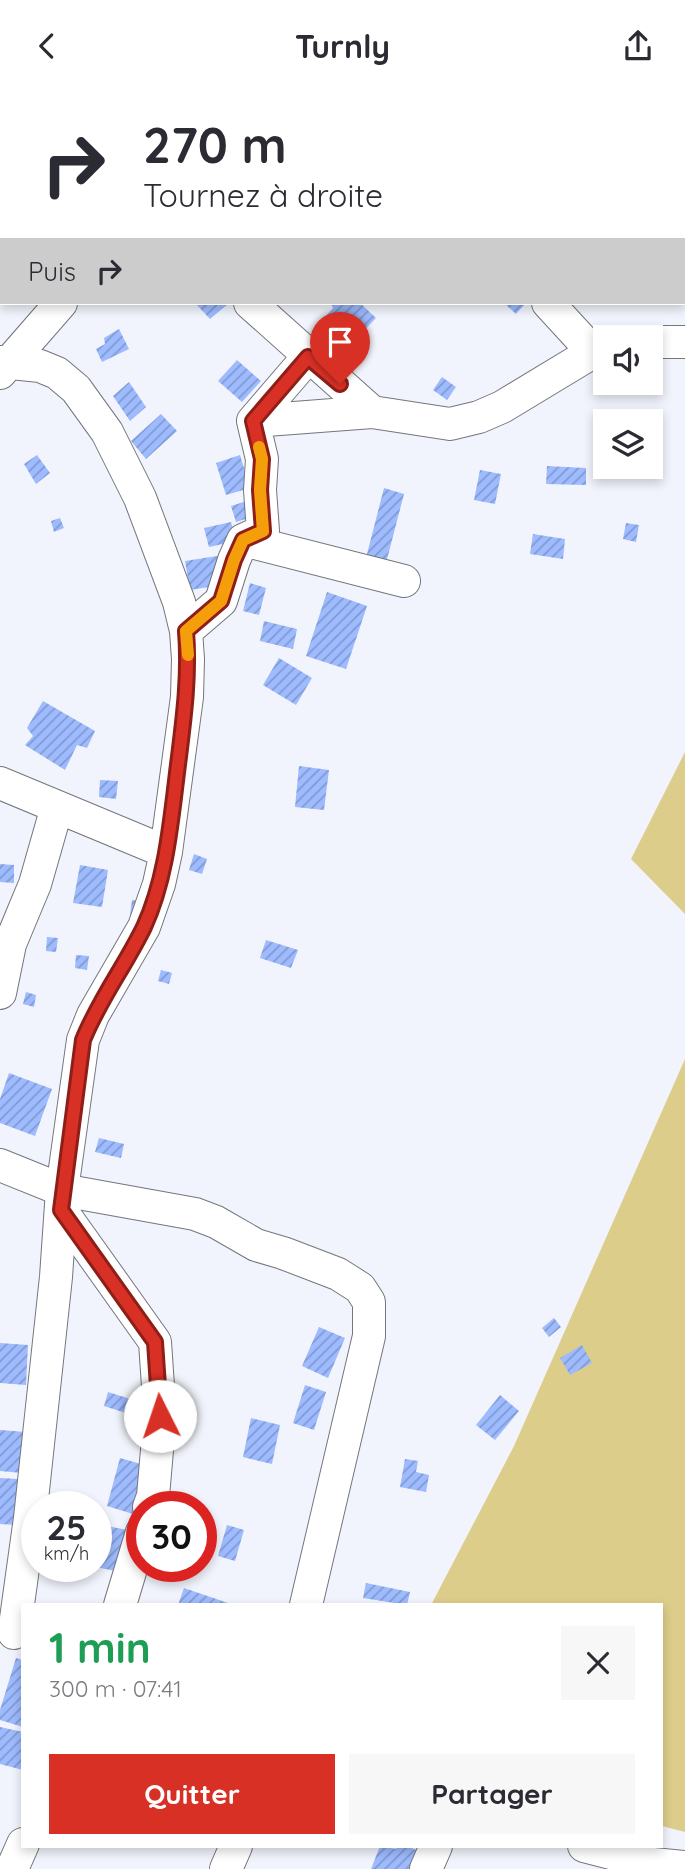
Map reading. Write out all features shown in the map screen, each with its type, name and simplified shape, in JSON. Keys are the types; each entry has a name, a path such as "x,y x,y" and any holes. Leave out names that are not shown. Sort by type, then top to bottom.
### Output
{"street":[{"path":"3,366 59,305"},
{"path":"252,305 372,412"},
{"path":"550,305 593,344"},
{"path":"663,342 685,342"},
{"path":"253,421 372,412 450,424 479,417 502,407 593,354"},
{"path":"253,421 308,357"},
{"path":"3,366 40,366 57,373 76,389 107,432 140,498 179,602 186,631 187,697 166,852 159,884 144,927 93,1015 83,1040 62,1200 33,1491 12,1632"},
{"path":"186,631 221,601 243,540 263,531 260,490 262,459 253,421"},
{"path":"243,540 404,581"},
{"path":"0,783 166,852"},
{"path":"0,993 10,944 35,884 57,807"},
{"path":"0,1165 62,1200 159,1206 195,1214 216,1222 256,1245 338,1273 360,1288 369,1303 369,1336 306,1603"},
{"path":"62,1200 155,1342 160,1416 153,1491"},
{"path":"121,1603 127,1582"},
{"path":"12,1869 21,1848"},
{"path":"226,1869 235,1848"},
{"path":"426,1869 435,1848"},
{"path":"590,1848 652,1867 685,1867"}],"shaded area":[{"path":"685,752 685,914 631,859"},
{"path":"685,1059 685,1832 663,1826 663,1603 432,1603 514,1446"}],"building":[{"path":"197,305 227,305 210,319"},
{"path":"332,305 362,305 376,318 351,344 325,317 333,308"},
{"path":"506,305 524,305 516,314"},
{"path":"119,329 129,349 102,362 96,349 105,344 104,338"},
{"path":"237,360 261,381 242,402 218,381"},
{"path":"442,377 456,387 447,400 433,390"},
{"path":"129,382 146,407 130,421 113,396"},
{"path":"161,414 177,431 146,459 131,441"},
{"path":"37,455 50,473 36,484 24,464"},
{"path":"240,455 250,488 226,495 216,463"},
{"path":"547,466 586,468 586,485 546,484"},
{"path":"480,470 501,474 495,504 474,500"},
{"path":"384,488 404,494 386,563 366,558"},
{"path":"253,499 258,515 236,522 231,506"},
{"path":"60,518 64,528 54,532 51,521"},
{"path":"231,522 236,541 209,547 204,528"},
{"path":"626,523 639,525 636,542 623,539"},
{"path":"533,534 565,539 563,559 530,554"},
{"path":"217,556 222,585 190,590 185,561"},
{"path":"250,583 266,588 259,615 243,611"},
{"path":"327,592 367,606 346,669 306,656"},
{"path":"264,621 297,629 293,649 260,641"},
{"path":"279,658 312,678 296,705 263,685"},
{"path":"43,701 95,731 87,748 77,745 65,770 25,745 33,736 27,728"},
{"path":"299,766 329,770 324,810 295,807"},
{"path":"100,780 118,781 116,799 99,797"},
{"path":"194,854 207,859 202,874 189,870"},
{"path":"0,864 14,865 14,883 0,882"},
{"path":"80,865 108,870 102,907 73,903"},
{"path":"132,900 145,902 142,916 130,915"},
{"path":"47,937 58,938 56,952 46,951"},
{"path":"266,940 298,950 291,968 260,958"},
{"path":"76,955 89,956 87,970 75,968"},
{"path":"161,970 172,973 169,984 158,981"},
{"path":"26,992 36,995 34,1007 23,1004"},
{"path":"9,1073 52,1089 35,1136 0,1123 0,1099"},
{"path":"99,1138 124,1144 121,1158 95,1152"},
{"path":"554,1318 561,1327 549,1337 542,1328"},
{"path":"319,1327 345,1338 328,1378 302,1366"},
{"path":"0,1343 28,1345 26,1385 0,1383"},
{"path":"582,1345 592,1363 570,1375 560,1358"},
{"path":"305,1385 326,1392 314,1430 293,1423"},
{"path":"108,1392 137,1401 132,1415 104,1406"},
{"path":"500,1395 519,1411 495,1440 476,1425"},
{"path":"251,1418 280,1425 272,1464 243,1457"},
{"path":"0,1430 26,1432 22,1473 0,1471"},
{"path":"120,1458 155,1468 148,1491 126,1491 126,1512 112,1508 111,1491"},
{"path":"405,1459 418,1461 416,1472 429,1475 426,1492 400,1487"},
{"path":"0,1478 36,1480 36,1491 21,1491 21,1525 0,1524"},
{"path":"227,1525 244,1530 235,1561 218,1556"},
{"path":"112,1527 126,1530 120,1572 112,1570"},
{"path":"366,1583 410,1592 407,1603 363,1598"},
{"path":"184,1588 228,1603 179,1603"},
{"path":"16,1658 21,1659 21,1726 0,1720 0,1710"},
{"path":"0,1727 21,1732 21,1769 0,1764"},
{"path":"379,1848 411,1848 427,1855 421,1869 371,1869"}],"slow traffic":[{"path":"188,655 186,631 221,601 243,540 263,531 260,490 262,459 259,447"}],"route":[{"path":"160,1416 155,1342 61,1210 83,1040 93,1015 144,927 159,884 166,852 187,697 186,631 221,601 243,540 263,531 260,490 262,459 253,421 308,357 340,384"}]}
